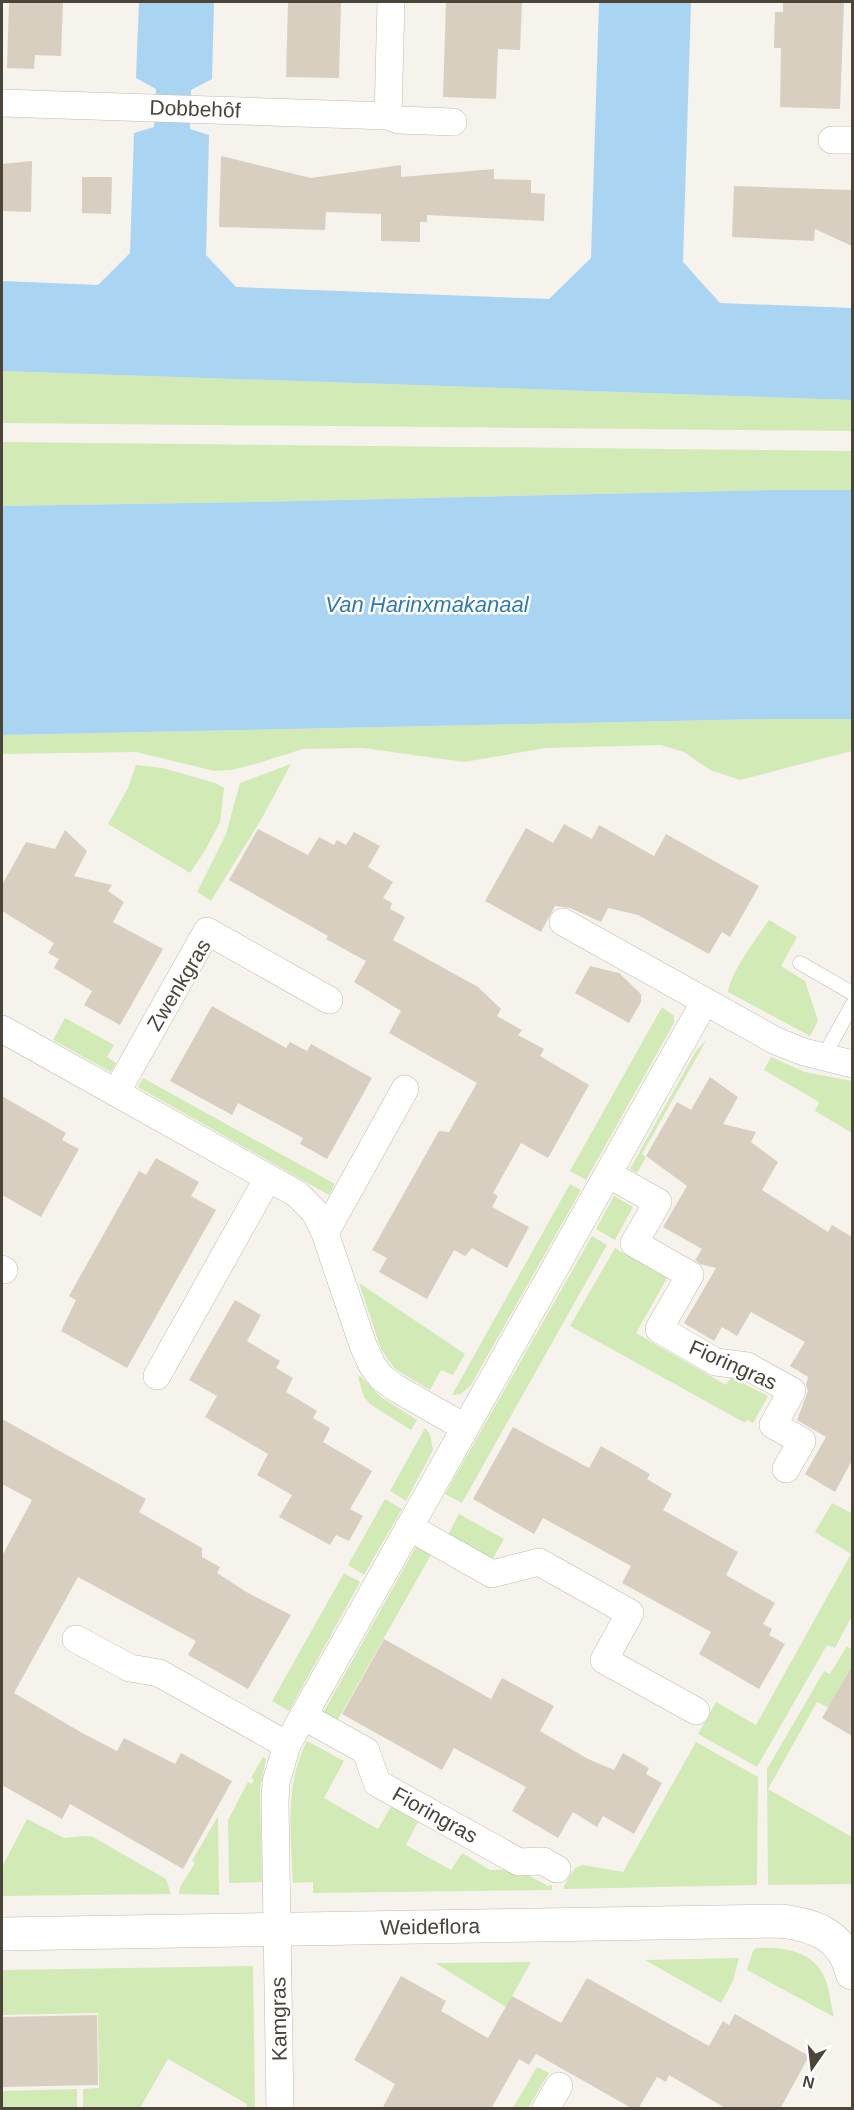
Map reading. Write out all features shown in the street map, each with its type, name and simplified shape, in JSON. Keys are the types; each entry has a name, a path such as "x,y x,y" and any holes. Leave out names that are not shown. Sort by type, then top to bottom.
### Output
{"street":[{"path":"388,116 391,2"},
{"name":"Dobbehôf","path":"2,103 388,116 399,120 453,122"},
{"path":"563,922 781,1043 852,1064"},
{"name":"Zwenkgras","path":"116,1093 207,931 329,1000"},
{"path":"278,1929 275,1792 287,1745 705,1001"},
{"path":"2,1029 297,1194 315,1212 325,1233 372,1365 394,1388 464,1427"},
{"path":"325,1233 405,1089"},
{"name":"Fioringras","path":"608,1174 658,1202 634,1243 690,1275 659,1329 716,1362 747,1366 792,1391 773,1425 802,1441 786,1470"},
{"path":"157,1376 268,1178"},
{"path":"409,1527 492,1574 539,1562 630,1613 604,1660 696,1711"},
{"path":"76,1639 130,1668 159,1673 287,1745"},
{"name":"Fioringras","path":"303,1716 366,1751 377,1783 519,1862 543,1861 557,1869"},
{"name":"Weideflora","path":"2,1935 780,1921 804,1924 843,1937"},
{"name":"Kamgras","path":"278,1929 280,2109"},
{"path":"843,1937 844,1952 852,1973"}],"lane":[{"path":"800,963 852,993"},
{"path":"824,1056 852,1005"}],"green space":[{"path":"2,371 852,400 852,431 2,423"},
{"path":"2,442 852,451 852,490 2,506"},
{"path":"852,719 852,751 740,780 710,770 684,752 661,745 546,748 464,762 363,748 303,749 252,765 215,771 136,752 2,754 2,735"},
{"path":"291,764 262,818 211,901 197,892 226,834 240,783"},
{"path":"136,765 163,768 215,783 224,788 220,822 190,873 108,824 128,788"},
{"path":"769,920 797,937 781,966 805,981 818,1021 810,1036 728,992 739,965"},
{"path":"662,1007 674,1016 674,1023 586,1180 570,1171"},
{"path":"65,1018 114,1045 107,1057 116,1063 111,1072 53,1040"},
{"path":"707,1039 642,1154 646,1157 637,1173 630,1169 696,1051"},
{"path":"771,1057 805,1072 852,1081 852,1133 815,1111 819,1102 764,1070"},
{"path":"143,1078 335,1184 329,1195 138,1087"},
{"path":"570,1184 581,1190 471,1385 461,1394 452,1395"},
{"path":"614,1196 633,1207 615,1240 596,1229"},
{"path":"592,1236 607,1245 462,1503 445,1494"},
{"path":"615,1248 667,1278 636,1333 726,1385 731,1377 768,1396 753,1423 747,1420 745,1423 570,1326"},
{"path":"359,1283 465,1354 453,1375 441,1370 430,1390 395,1369 381,1349"},
{"path":"360,1376 381,1397 417,1420 411,1430 370,1404 364,1397 358,1377"},
{"path":"425,1428 430,1434 433,1450 406,1501 390,1491"},
{"path":"385,1499 402,1509 364,1575 348,1565"},
{"path":"832,1503 852,1513 852,1616 835,1648 827,1645 757,1767 698,1734 716,1702 756,1725 851,1554 815,1532"},
{"path":"459,1514 504,1539 492,1560 448,1535"},
{"path":"417,1545 432,1553 337,1721 323,1713"},
{"path":"344,1573 360,1582 289,1711 272,1701"},
{"path":"847,1646 852,1650 852,1665 829,1708 817,1702 768,1789 852,1837 852,1884 768,1885 767,1769 824,1671 830,1674"},
{"path":"307,1741 344,1761 324,1798 378,1829 392,1805 419,1820 406,1845 451,1870 462,1853 490,1870 517,1869 548,1886 552,1885 552,1890 313,1893 313,1882 293,1883 290,1829 292,1793 295,1775"},
{"path":"696,1742 758,1777 757,1885 564,1889 575,1868 583,1865 623,1872"},
{"path":"263,1757 266,1759 260,1789 262,1882 229,1883 228,1820 248,1782 252,1784 254,1780 251,1778"},
{"path":"218,1816 219,1895 179,1894 180,1887 195,1863 192,1861"},
{"path":"27,1819 64,1838 93,1837 166,1879 171,1894 2,1896 2,1867"},
{"path":"756,1948 789,1950 799,1953 816,1964 827,1984 834,2017 747,1970"},
{"path":"739,1958 733,1981 721,2003 645,1960"},
{"path":"531,1962 506,2007 435,1963"},
{"path":"253,1966 255,2108 247,2108 247,2104 168,2059 140,2108 83,2108 83,2089 99,2088 98,2013 2,2015 2,1970"},
{"path":"537,2067 549,2073 528,2108 513,2108"},
{"path":"77,2089 77,2108 2,2108 2,2091"}],"water":[{"path":"139,2 214,2 212,79 191,90 190,129 209,135 206,255 236,287 549,299 591,258 599,2 691,2 683,262 720,303 852,308 852,400 2,371 2,281 98,285 130,253 134,133 154,127 156,89 136,78"},
{"name":"Van Harinxmakanaal","path":"852,490 852,719 2,735 2,506"}],"building":[{"path":"9,2 63,2 61,56 35,55 34,69 7,68"},
{"path":"288,2 341,2 339,78 286,77"},
{"path":"446,2 522,3 520,50 498,49 496,99 443,97"},
{"path":"783,2 844,2 840,109 780,107 781,48 774,48 775,12 783,12"},
{"path":"221,156 311,178 401,165 401,177 494,169 494,179 531,180 531,193 545,194 544,221 427,215 427,222 420,222 420,242 381,241 381,214 326,212 325,230 219,227"},
{"path":"32,161 31,212 2,211 2,164"},
{"path":"82,177 112,177 111,214 82,213"},
{"path":"734,186 852,190 852,246 815,229 814,241 732,237"},
{"path":"564,824 592,839 599,825 654,856 666,834 759,886 730,937 722,932 709,954 638,915 608,908 601,922 570,908 555,906 541,932 485,901 526,828 553,843"},
{"path":"258,829 308,855 319,837 334,845 337,840 346,845 354,832 380,846 368,867 393,882 383,898 392,903 390,909 405,917 393,940 478,987 501,1009 497,1016 522,1030 518,1035 544,1049 540,1056 589,1085 548,1158 521,1143 493,1193 498,1196 492,1207 529,1227 507,1268 472,1248 465,1256 454,1250 427,1299 379,1272 387,1258 372,1250 439,1131 449,1132 477,1083 389,1033 401,1011 354,982 366,961 326,939 328,936 229,880"},
{"path":"65,830 87,851 74,876 112,885 108,891 124,902 113,922 163,949 120,1025 84,1005 92,991 54,968 59,959 48,953 54,943 2,911 2,885 26,842 55,849"},
{"path":"590,966 619,973 641,994 641,1002 629,1023 575,993"},
{"path":"212,1006 286,1048 290,1042 307,1051 311,1044 372,1078 327,1159 300,1144 303,1138 238,1103 232,1115 170,1081"},
{"path":"710,1077 738,1097 723,1124 756,1132 751,1142 778,1162 762,1190 828,1232 832,1225 852,1237 852,1460 835,1492 805,1474 826,1437 797,1420 808,1391 806,1385 808,1377 790,1366 805,1342 751,1312 737,1336 722,1327 714,1341 684,1323 716,1268 700,1264 695,1260 702,1249 663,1227 687,1186 646,1156 677,1102 691,1110"},
{"path":"2,1096 66,1133 62,1140 79,1149 41,1217 2,1195"},
{"path":"156,1158 199,1182 191,1196 216,1210 127,1368 61,1331 76,1300 69,1296 139,1171 146,1175"},
{"path":"235,1300 261,1315 247,1341 280,1361 276,1368 293,1378 286,1392 317,1411 313,1418 330,1428 323,1442 372,1471 350,1509 363,1516 349,1541 336,1535 330,1545 279,1517 292,1495 257,1475 268,1454 205,1417 217,1396 189,1380"},
{"path":"2,1419 146,1499 139,1512 202,1548 202,1557 220,1567 217,1573 248,1593 291,1615 248,1689 188,1655 196,1641 78,1577 14,1693 117,1751 124,1738 175,1764 181,1753 232,1781 183,1869 70,1804 62,1819 2,1785 2,1556 32,1500 2,1484"},
{"path":"513,1427 589,1468 601,1446 650,1474 647,1479 672,1494 663,1510 738,1552 726,1575 775,1603 763,1624 772,1629 769,1635 785,1644 759,1689 699,1654 711,1632 622,1583 631,1566 543,1518 534,1534 473,1499"},
{"path":"384,1639 491,1699 502,1678 554,1706 540,1731 588,1759 614,1770 623,1753 649,1768 646,1774 662,1783 634,1834 603,1816 597,1827 573,1812 558,1838 512,1811 526,1787 454,1748 442,1770 342,1714"},
{"path":"852,1666 852,1736 822,1718"},
{"path":"401,1976 446,2001 441,2011 488,2038 512,1996 561,2023 587,1978 709,2046 723,2021 729,2025 735,2014 809,2056 780,2109 727,2109 669,2075 666,2082 657,2077 638,2109 633,2109 536,2054 529,2065 519,2059 491,2109 382,2109 395,2084 354,2060"},
{"path":"97,2015 98,2085 2,2087 2,2017"}]}
